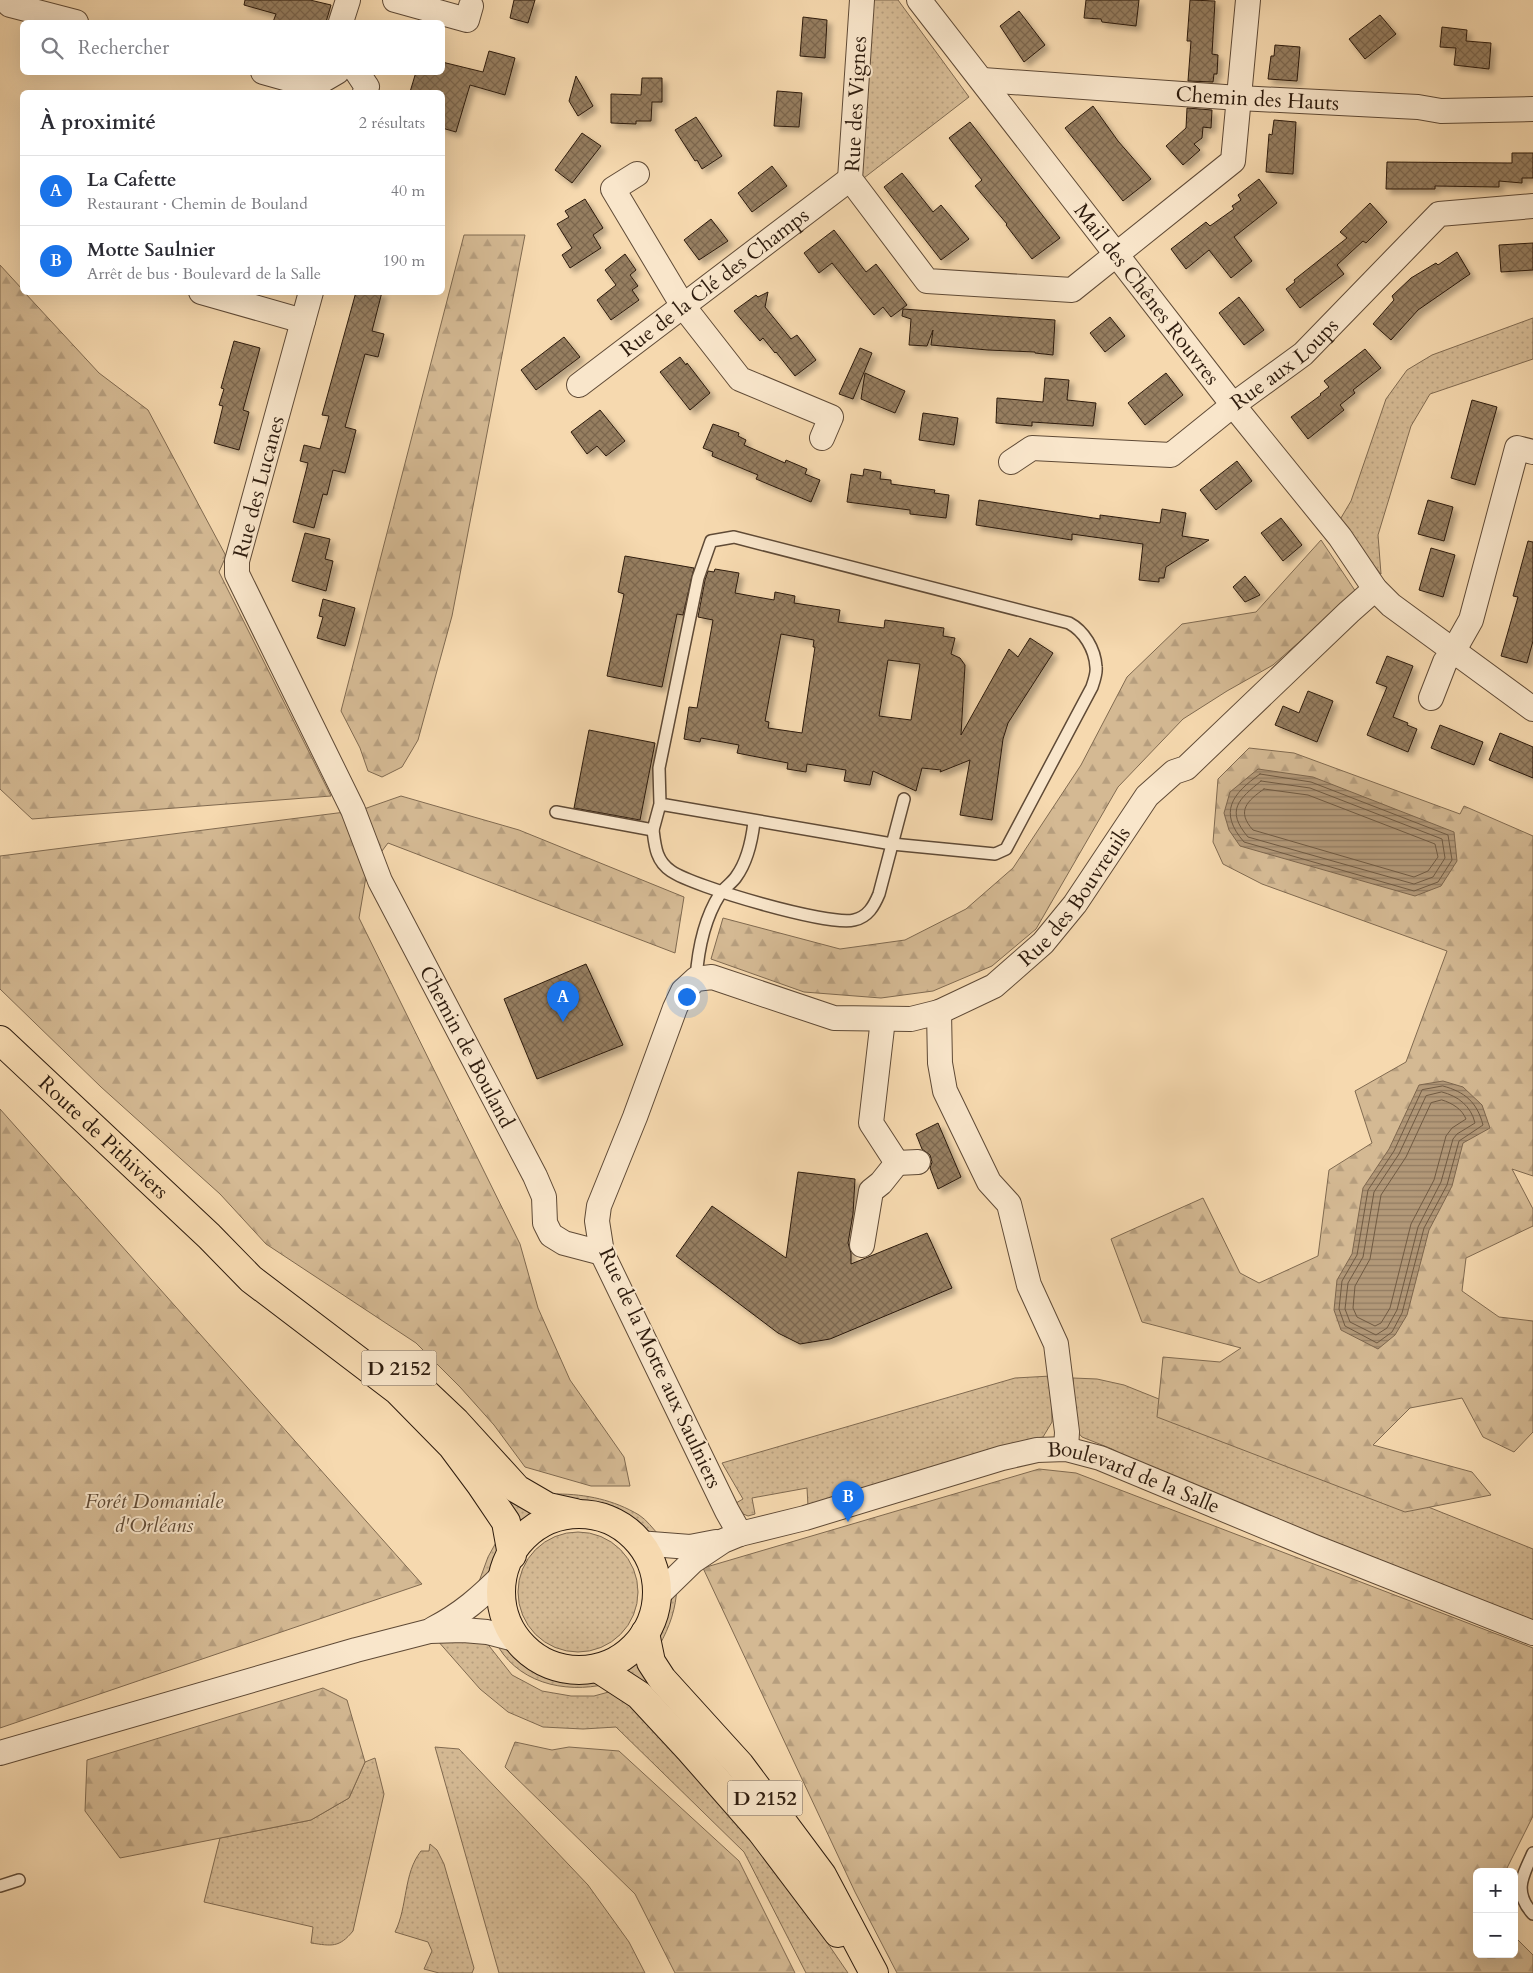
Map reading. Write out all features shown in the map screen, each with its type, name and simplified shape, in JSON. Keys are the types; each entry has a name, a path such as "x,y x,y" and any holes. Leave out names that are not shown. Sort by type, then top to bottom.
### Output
{"main road":[{"name":"Route de Pithiviers","path":"0,1040 209,1236 251,1279 397,1390 452,1446 506,1522 508,1564"},
{"name":"Route de Pithiviers","path":"209,1236 349,1330 401,1370 456,1422 517,1490 548,1506 575,1513"},
{"path":"575,1513 597,1515 624,1527 638,1543 647,1552 658,1582 657,1606 653,1621 638,1645 618,1661 599,1669 579,1672 553,1667 534,1658 511,1633 502,1608 508,1564 523,1537 550,1519 575,1513"},
{"name":"D 2152","path":"645,1633 651,1662 662,1679 740,1765 822,1875 874,1973"},
{"name":"D 2152","path":"599,1669 639,1695 690,1750 761,1831 869,1973"}],"street":[{"path":"5,0 10,5 68,20"},
{"path":"342,20 348,0"},
{"path":"395,0 467,20 471,6"},
{"name":"Rue des Vignes","path":"862,0 850,179 927,281 1072,290 1234,161 1248,0"},
{"name":"Mail des Chênes Rouvres","path":"919,0 983,80 1233,405 1340,536 1375,589 1391,605 1533,709"},
{"path":"274,75 313,86 332,75"},
{"path":"359,75 367,87 366,90"},
{"name":"Chemin des Hauts","path":"983,80 1441,110 1533,109"},
{"path":"637,174 614,189 683,306 740,379 831,417 822,438"},
{"name":"Rue de la Clé des Champs","path":"579,385 850,179"},
{"name":"Rue aux Loups","path":"1011,462 1032,448 1171,455 1233,405 1303,354 1439,214 1533,206"},
{"path":"212,295 303,321"},
{"name":"Rue des Lucanes","path":"310,295 237,561 237,574 353,810"},
{"path":"1431,698 1445,662 1471,620 1517,448 1533,452"},
{"name":"Rue des Bouvreuils","path":"696,979 712,977 834,1018 911,1019 939,1012 994,986 1043,943 1075,904 1148,796 1174,772 1186,768 1375,589"},
{"name":"Chemin de Bouland","path":"353,810 380,881 535,1176 544,1197 545,1222 550,1235 564,1242 602,1253"},
{"name":"Rue de la Motte aux Saulniers","path":"696,979 683,990 675,1008 635,1117 599,1206 596,1221 602,1253 723,1502 732,1538"},
{"path":"939,1012 940,1063 946,1092 989,1182 1010,1204 1029,1285 1056,1344 1067,1432 1066,1449"},
{"path":"862,1246 871,1191 908,1163 871,1122 883,1019"},
{"name":"Boulevard de la Salle","path":"638,1543 690,1546 732,1538 805,1518 1002,1458 1037,1450 1066,1449 1100,1458 1312,1546 1533,1633"},
{"name":"Boulevard de la Salle","path":"657,1596 693,1561 732,1538"},
{"path":"430,1631 478,1601 508,1564"},
{"path":"0,1754 356,1650 430,1631 463,1630 487,1632 518,1640"}],"lane":[{"path":"660,804 754,822 892,844 995,854 1006,849 1092,687 1096,667 1091,647 1079,628 1069,623 734,537 711,540 698,578 659,768 660,804 653,830 656,852 670,870 721,892 809,915 843,922 855,920 866,915 873,907 879,894 892,844 904,799"},
{"path":"556,812 653,830"},
{"path":"696,979 698,949 721,892 737,877 752,841 754,822"},
{"path":"1533,1853 1524,1872 1520,1891 1524,1903 1533,1914"},
{"path":"0,1886 19,1880"}],"green space":[{"path":"871,0 898,0 969,97 860,181"},
{"path":"464,235 525,235 452,616 418,740 402,767 382,777 368,771 360,748 341,711"},
{"path":"0,265 20,287 20,295 27,295 99,373 148,410 226,556 219,572 331,796 32,819 0,789"},
{"path":"1533,318 1533,359 1430,394 1411,426 1378,535 1381,574 1338,523 1351,501 1386,399 1407,370 1432,355"},
{"path":"1321,540 1356,592 1273,665 1183,719 1118,787 1036,929 992,966 933,991 881,998 804,992 711,959 723,918 840,949 905,940 966,909 1013,868 1081,765 1127,677 1182,624 1256,612"},
{"path":"1249,748 1294,753 1460,814 1464,806 1533,836 1533,1176 1512,1169 1533,1209 1533,1226 1466,1258 1462,1291 1499,1317 1533,1321 1533,1432 1514,1452 1483,1437 1462,1398 1410,1408 1373,1445 1472,1472 1491,1495 1405,1512 1157,1417 1163,1357 1220,1362 1241,1348 1142,1322 1111,1239 1203,1198 1240,1273 1259,1283 1318,1256 1329,1170 1372,1143 1355,1091 1406,1062 1447,951 1262,884 1223,864 1213,842 1218,779"},
{"path":"401,796 519,830 684,897 675,953 388,843 367,871 359,918 520,1244 538,1308 570,1380 624,1457 630,1486 591,1486 525,1467 494,1425 460,1387 416,1343 266,1244 220,1194 101,1087 0,989 0,856 361,810"},
{"name":"Forêt Domaniale d'Orléans","path":"0,1109 422,1584 0,1728"},
{"path":"1051,1376 1052,1422 1043,1437 965,1458 808,1506 807,1488 752,1498 755,1514 748,1516 741,1513 736,1503 743,1499 722,1463 1015,1378"},
{"path":"1073,1378 1097,1379 1124,1385 1533,1549 1533,1623 1164,1476 1112,1449 1082,1437 1075,1429"},
{"path":"1039,1469 1076,1473 1533,1648 1533,1816 1507,1868 1473,1868 1473,1958 1518,1958 1518,1940 1533,1955 1533,1973 897,1973 855,1892 703,1568"},
{"path":"489,1474 529,1512 530,1518 513,1530"},
{"path":"557,1494 579,1495 620,1505 642,1517 659,1535 645,1534 623,1519 601,1509 546,1501"},
{"path":"578,1532 601,1536 621,1549 634,1569 638,1592 634,1615 621,1635 601,1648 578,1652 555,1648 535,1635 522,1615 518,1592 522,1569 535,1549 555,1536"},
{"path":"499,1537 499,1561 497,1566 477,1587 488,1557"},
{"path":"677,1586 672,1617 659,1646 655,1635 666,1598"},
{"path":"494,1639 511,1647 529,1662 544,1671 557,1675 594,1679 607,1684 591,1687 574,1687 542,1682 514,1666 503,1654"},
{"path":"437,1640 486,1642 512,1675 542,1691 571,1696 594,1696 616,1690 757,1840 848,1973 806,1973 744,1852 616,1727 583,1729 543,1727 508,1712 480,1689"},
{"path":"636,1655 673,1706 664,1713 620,1667"},
{"path":"323,1688 347,1700 365,1762 349,1798 311,1820 120,1858 85,1811 87,1760"},
{"path":"515,1742 552,1750 569,1747 619,1751 739,1861 795,1973 675,1973 635,1894 505,1767"},
{"path":"435,1747 459,1749 588,1885 629,1942 645,1973 499,1973"},
{"path":"375,1758 384,1794 353,1931 348,1937 335,1945 311,1943 313,1927 204,1902 220,1838 311,1820 349,1798 365,1762"},
{"path":"430,1844 437,1850 444,1864 474,1968 472,1973 439,1973 424,1969 432,1951 428,1942 395,1932 402,1912 411,1870 421,1851 429,1851"}],"water":[{"path":"1258,769 1313,777 1454,832 1457,861 1441,886 1415,896 1240,846 1229,830 1224,813 1230,792"},
{"path":"1443,1081 1463,1087 1482,1105 1490,1128 1463,1143 1452,1186 1429,1230 1407,1315 1395,1335 1378,1349 1341,1330 1334,1310 1337,1280 1352,1254 1363,1188 1389,1149 1419,1085"}],"building":[{"path":"245,0 310,0 331,5 327,20 274,20 276,14 244,5"},
{"path":"514,0 535,0 528,23 510,18"},
{"path":"1086,0 1139,0 1136,26 1102,22 1101,19 1084,18"},
{"path":"1190,0 1215,1 1212,54 1218,55 1217,74 1214,74 1213,82 1188,81 1191,41 1187,41"},
{"path":"1019,11 1045,45 1024,62 1000,26"},
{"path":"1380,15 1396,34 1365,59 1349,39"},
{"path":"803,17 827,20 825,58 800,56"},
{"path":"1442,27 1467,30 1466,41 1491,43 1489,69 1454,65 1456,48 1440,47"},
{"path":"1275,45 1300,47 1297,81 1268,79 1271,56 1274,56"},
{"path":"489,51 515,58 505,95 470,85 456,132 445,129 445,90 411,90 415,75 445,75 445,63 483,72"},
{"path":"576,76 593,106 578,116 569,101"},
{"path":"642,78 662,78 662,102 652,102 651,121 636,121 636,124 611,123 611,94 641,95"},
{"path":"777,91 802,93 799,127 774,126"},
{"path":"1093,106 1118,141 1151,179 1123,201 1065,128"},
{"path":"1187,108 1212,110 1211,128 1203,127 1202,138 1194,144 1200,150 1183,165 1166,146 1186,128"},
{"path":"696,117 722,156 702,169 675,130"},
{"path":"1274,120 1296,122 1293,174 1266,172 1269,134 1272,135"},
{"path":"970,122 1060,238 1032,259 1007,224 975,186 982,180 949,138"},
{"path":"582,133 601,146 572,183 555,170"},
{"path":"1512,153 1533,153 1533,178 1522,178 1522,183 1499,181 1499,187 1435,186 1435,189 1386,189 1387,162 1512,163"},
{"path":"772,166 787,186 752,212 738,193"},
{"path":"902,173 933,212 941,205 969,239 941,260 884,187"},
{"path":"1259,179 1277,203 1234,237 1252,261 1231,278 1209,250 1186,269 1171,249 1206,222 1210,226 1234,209 1232,206 1241,200 1238,195"},
{"path":"585,199 603,228 593,235 601,248 570,268 562,255 572,248 557,224 569,217 565,211"},
{"path":"1370,203 1387,222 1366,243 1363,241 1337,265 1344,274 1300,308 1286,289 1295,282 1294,280 1347,238 1340,232"},
{"path":"711,219 728,241 699,260 684,240"},
{"path":"834,230 866,272 876,264 907,305 891,317 883,307 874,315 832,263 819,273 804,253"},
{"path":"1533,243 1533,270 1501,272 1499,245"},
{"path":"1457,252 1470,274 1418,310 1391,340 1373,324 1394,300 1392,296 1411,278 1436,263 1438,265"},
{"path":"625,254 636,270 630,275 638,286 632,290 639,300 611,320 597,300 616,285 605,270"},
{"path":"768,292 765,307 791,339 797,335 816,360 795,376 763,338 760,341 734,311 756,295 758,297"},
{"path":"355,295 381,295 372,331 384,334 378,357 365,354 345,427 356,430 345,473 333,470 327,495 323,494 314,528 293,522 308,463 300,461 304,445 320,449 329,416 322,415"},
{"path":"1239,297 1264,330 1244,345 1219,313"},
{"path":"903,309 1055,320 1053,355 1035,352 931,345 933,330 927,346 909,345 911,319 902,316"},
{"path":"1110,317 1125,336 1105,352 1090,333"},
{"path":"564,337 580,357 536,390 521,370"},
{"path":"234,341 260,348 243,410 249,412 239,450 214,443 223,406 219,405 224,389 221,388"},
{"path":"860,348 872,353 853,399 839,394"},
{"path":"1365,349 1381,368 1353,390 1355,393 1340,405 1344,410 1308,439 1291,417 1329,387 1324,381"},
{"path":"680,357 686,365 687,363 710,393 690,410 660,372"},
{"path":"865,373 905,391 895,413 861,399"},
{"path":"1166,373 1183,395 1145,425 1128,403"},
{"path":"1045,378 1069,380 1067,400 1096,403 1093,426 1032,422 1032,426 996,423 997,398 1043,402"},
{"path":"1472,400 1497,407 1475,485 1451,478"},
{"path":"600,410 625,441 606,456 597,446 587,454 571,432"},
{"path":"923,413 958,418 954,445 919,440"},
{"path":"713,424 739,433 738,436 746,440 744,445 785,463 786,460 807,469 805,474 820,480 811,502 756,479 758,475 712,456 713,452 703,448"},
{"path":"1237,461 1252,481 1216,510 1200,490"},
{"path":"864,469 881,472 880,479 891,480 891,484 935,490 934,493 949,495 946,518 910,514 910,510 847,502 851,474 863,476"},
{"path":"979,500 1100,519 1100,515 1160,523 1162,509 1186,513 1182,536 1209,540 1166,567 1164,578 1159,578 1159,582 1139,580 1143,544 1072,534 1072,540 976,525"},
{"path":"1428,500 1453,507 1444,541 1418,534"},
{"path":"1281,518 1302,545 1283,561 1261,533"},
{"path":"305,533 330,539 325,559 333,561 326,591 292,581"},
{"path":"1528,541 1533,542 1533,641 1527,663 1501,656 1518,597 1513,596"},
{"path":"1431,548 1455,555 1443,597 1419,590"},
{"path":"625,556 694,568 683,615 677,614 662,687 607,676 624,594 618,592"},
{"path":"715,569 739,573 735,593 774,600 775,592 795,596 794,603 840,610 838,622 884,628 885,620 944,628 943,636 955,638 951,654 960,658 965,665 961,735 1009,649 1018,657 1030,638 1053,653 1008,723 1003,739 992,820 960,815 970,760 940,772 941,770 922,768 916,791 873,771 870,785 844,781 846,770 807,764 806,772 787,769 788,763 737,753 739,745 701,738 700,742 684,739 689,707 697,708 713,620 698,617 708,571 714,572","holes":["781,634 814,640 813,647 815,647 802,733 768,728 769,722 765,721","888,660 920,664 911,720 879,716"]},
{"path":"1245,576 1260,595 1245,602 1233,587"},
{"path":"323,599 355,608 345,646 317,638 323,617 319,616"},
{"path":"1387,656 1413,666 1393,717 1417,729 1408,752 1367,735 1387,687 1376,683"},
{"path":"1308,691 1333,701 1317,742 1275,725 1283,706 1299,713"},
{"path":"1440,725 1483,742 1474,765 1431,748"},
{"path":"589,730 655,743 640,820 574,808"},
{"path":"1500,733 1533,747 1533,778 1489,760"},
{"path":"586,964 623,1045 537,1079 504,999"},
{"path":"938,1123 961,1177 938,1189 930,1168 932,1162 930,1155 922,1149 916,1134"},
{"path":"798,1172 855,1179 853,1214 848,1243 851,1253 851,1264 927,1233 952,1288 830,1339 800,1344 778,1333 676,1256 712,1206 786,1258"}],"place":[{"name":"La Cafette","path":"563,1022"},
{"name":"Motte Saulnier","path":"848,1522"}]}
